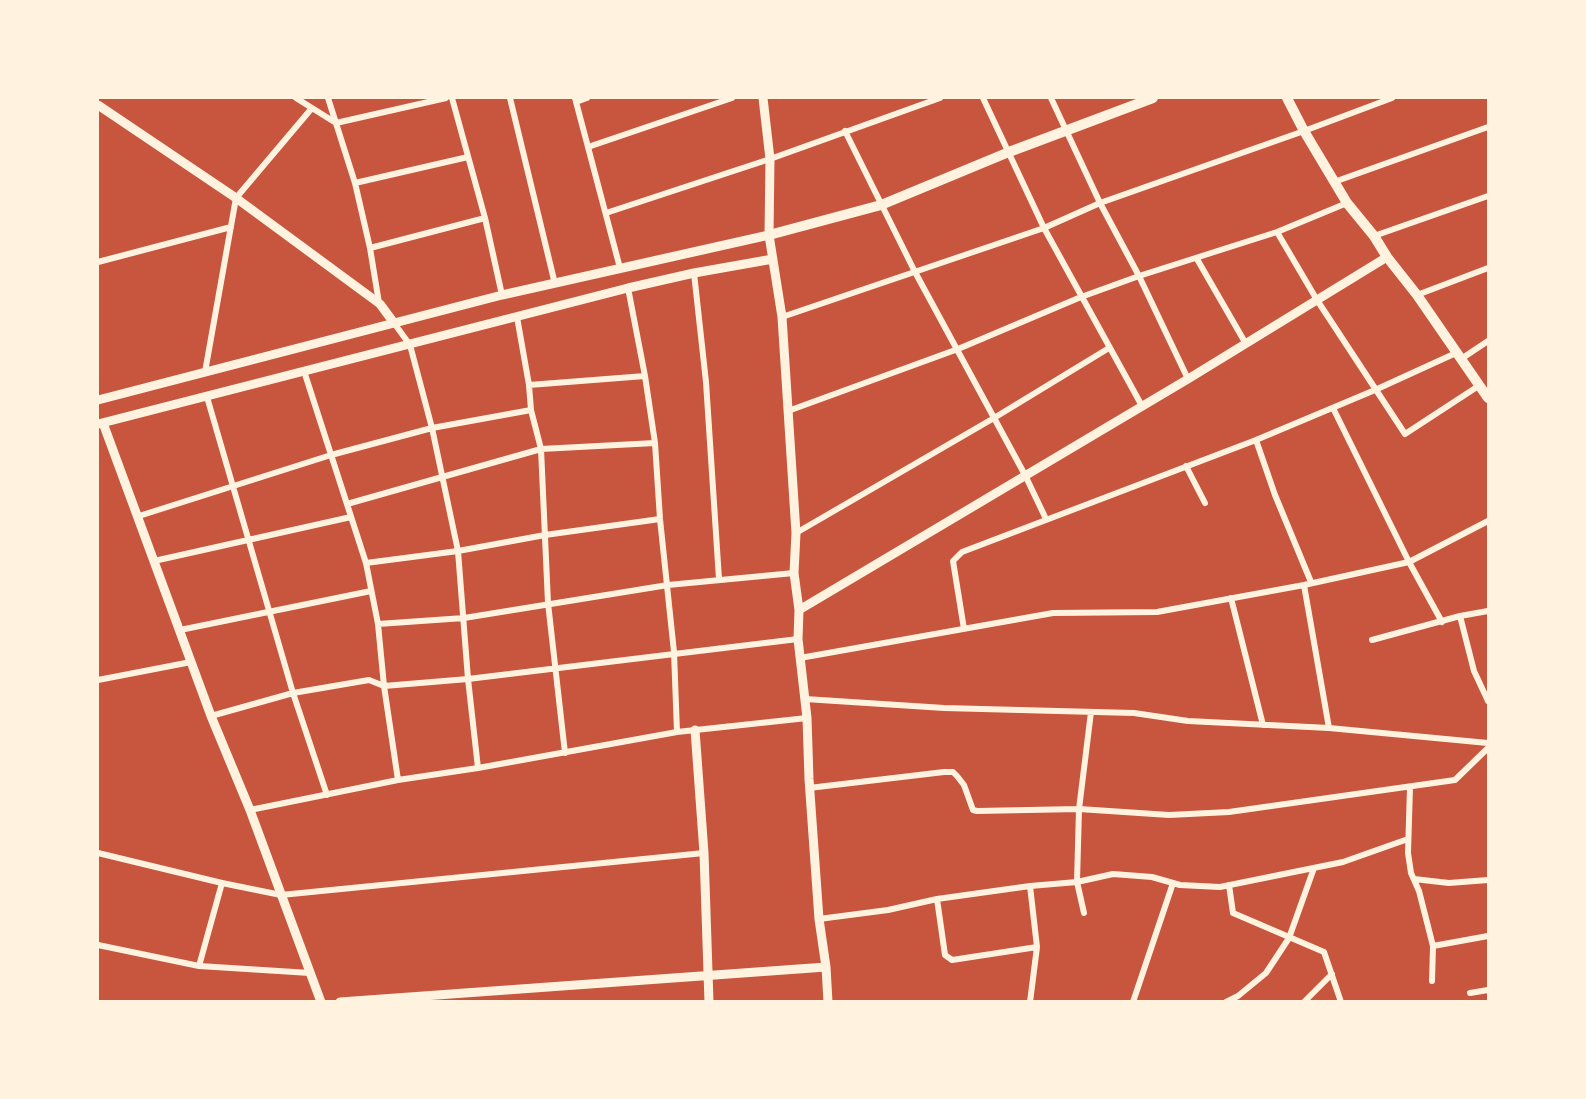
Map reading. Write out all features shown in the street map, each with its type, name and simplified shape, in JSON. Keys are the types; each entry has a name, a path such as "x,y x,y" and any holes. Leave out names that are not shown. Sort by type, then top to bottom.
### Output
{"main road":[{"path":"769,235 881,205 1009,152 1153,98"},
{"path":"1287,98 1347,203 1417,295 1488,398"}],"street":[{"path":"296,98 336,123 446,98"},
{"path":"328,98 355,183 380,304"},
{"path":"452,98 486,218 502,296"},
{"path":"510,98 555,284"},
{"path":"587,98 575,100 620,268"},
{"path":"588,147 732,98"},
{"path":"763,98 770,159 769,235 782,317 796,533 794,573 798,639 807,718 809,788 828,1002"},
{"path":"606,213 770,159 940,98"},
{"path":"983,98 1044,228 1142,406"},
{"path":"1052,98 1100,203 1139,276 1188,379"},
{"path":"782,317 1044,228 1100,203 1392,98"},
{"path":"98,105 236,198 380,304 410,345 432,428 458,551 478,768"},
{"path":"205,372 236,198 312,108"},
{"path":"1334,183 1488,127"},
{"path":"845,131 915,272 1025,475 1046,519"},
{"path":"355,183 468,157"},
{"path":"1374,236 1488,196"},
{"path":"788,411 958,349 1081,297 1277,232 1347,203"},
{"path":"370,248 486,218"},
{"path":"98,262 231,227"},
{"path":"1277,232 1317,300 1405,434 1480,386"},
{"path":"98,400 502,296 769,235"},
{"path":"798,610 1188,379 1387,257"},
{"path":"321,1002 250,810 211,716 139,516 100,424 628,288 694,273 774,259"},
{"path":"1197,259 1246,344"},
{"path":"1417,295 1488,268"},
{"path":"694,273 706,382 719,579"},
{"path":"628,288 655,442 660,519 674,652 677,732"},
{"path":"517,317 531,410 541,449 548,603 565,753"},
{"path":"964,628 952,561 962,552 1256,440 1458,356 1488,341"},
{"path":"796,533 1109,348"},
{"path":"304,371 366,563 378,624 384,686 398,780"},
{"path":"529,385 645,376"},
{"path":"207,398 268,611 327,795"},
{"path":"1333,408 1409,562 1442,622"},
{"path":"139,516 331,455 432,428 531,410"},
{"path":"1256,440 1275,495 1311,582"},
{"path":"347,504 541,449 655,442"},
{"path":"1186,466 1205,502"},
{"path":"154,561 351,517"},
{"path":"366,563 660,519"},
{"path":"800,658 1053,613 1157,612 1304,585 1409,562 1488,521"},
{"path":"378,624 464,618 668,585 794,573"},
{"path":"1304,585 1329,728"},
{"path":"180,630 371,591"},
{"path":"1231,598 1263,725"},
{"path":"1372,640 1488,610"},
{"path":"1460,616 1474,671 1488,701"},
{"path":"211,716 293,693 369,680 384,686 468,679 674,652 798,639"},
{"path":"98,680 191,662"},
{"path":"805,699 944,708 1134,713 1188,721 1329,728 1488,743"},
{"path":"1084,913 1077,882 1079,809 1091,712"},
{"path":"250,810 398,780 677,732 807,718"},
{"path":"695,730 704,853 709,1002"},
{"path":"809,788 944,771 953,772 964,785 973,810 1009,812 1079,809 1169,815 1229,812 1455,780 1488,748"},
{"path":"1410,788 1408,853 1433,946 1432,981"},
{"path":"819,919 888,910 937,899 1077,882 1113,874 1220,887 1343,862 1408,839"},
{"path":"98,853 222,884 281,895 704,853"},
{"path":"1226,1002 1238,996 1266,973 1288,938 1314,868"},
{"path":"1414,879 1449,883 1488,880"},
{"path":"1133,1002 1173,883"},
{"path":"199,966 222,884"},
{"path":"1229,885 1233,913 1324,952 1341,1002"},
{"path":"1030,886 1037,947 1030,1002"},
{"path":"937,899 945,955 952,960 1037,947"},
{"path":"1433,946 1488,936"},
{"path":"98,945 199,966 310,973"},
{"path":"340,1002 826,967"},
{"path":"1304,1002 1332,974"},
{"path":"1470,993 1488,990"}]}
